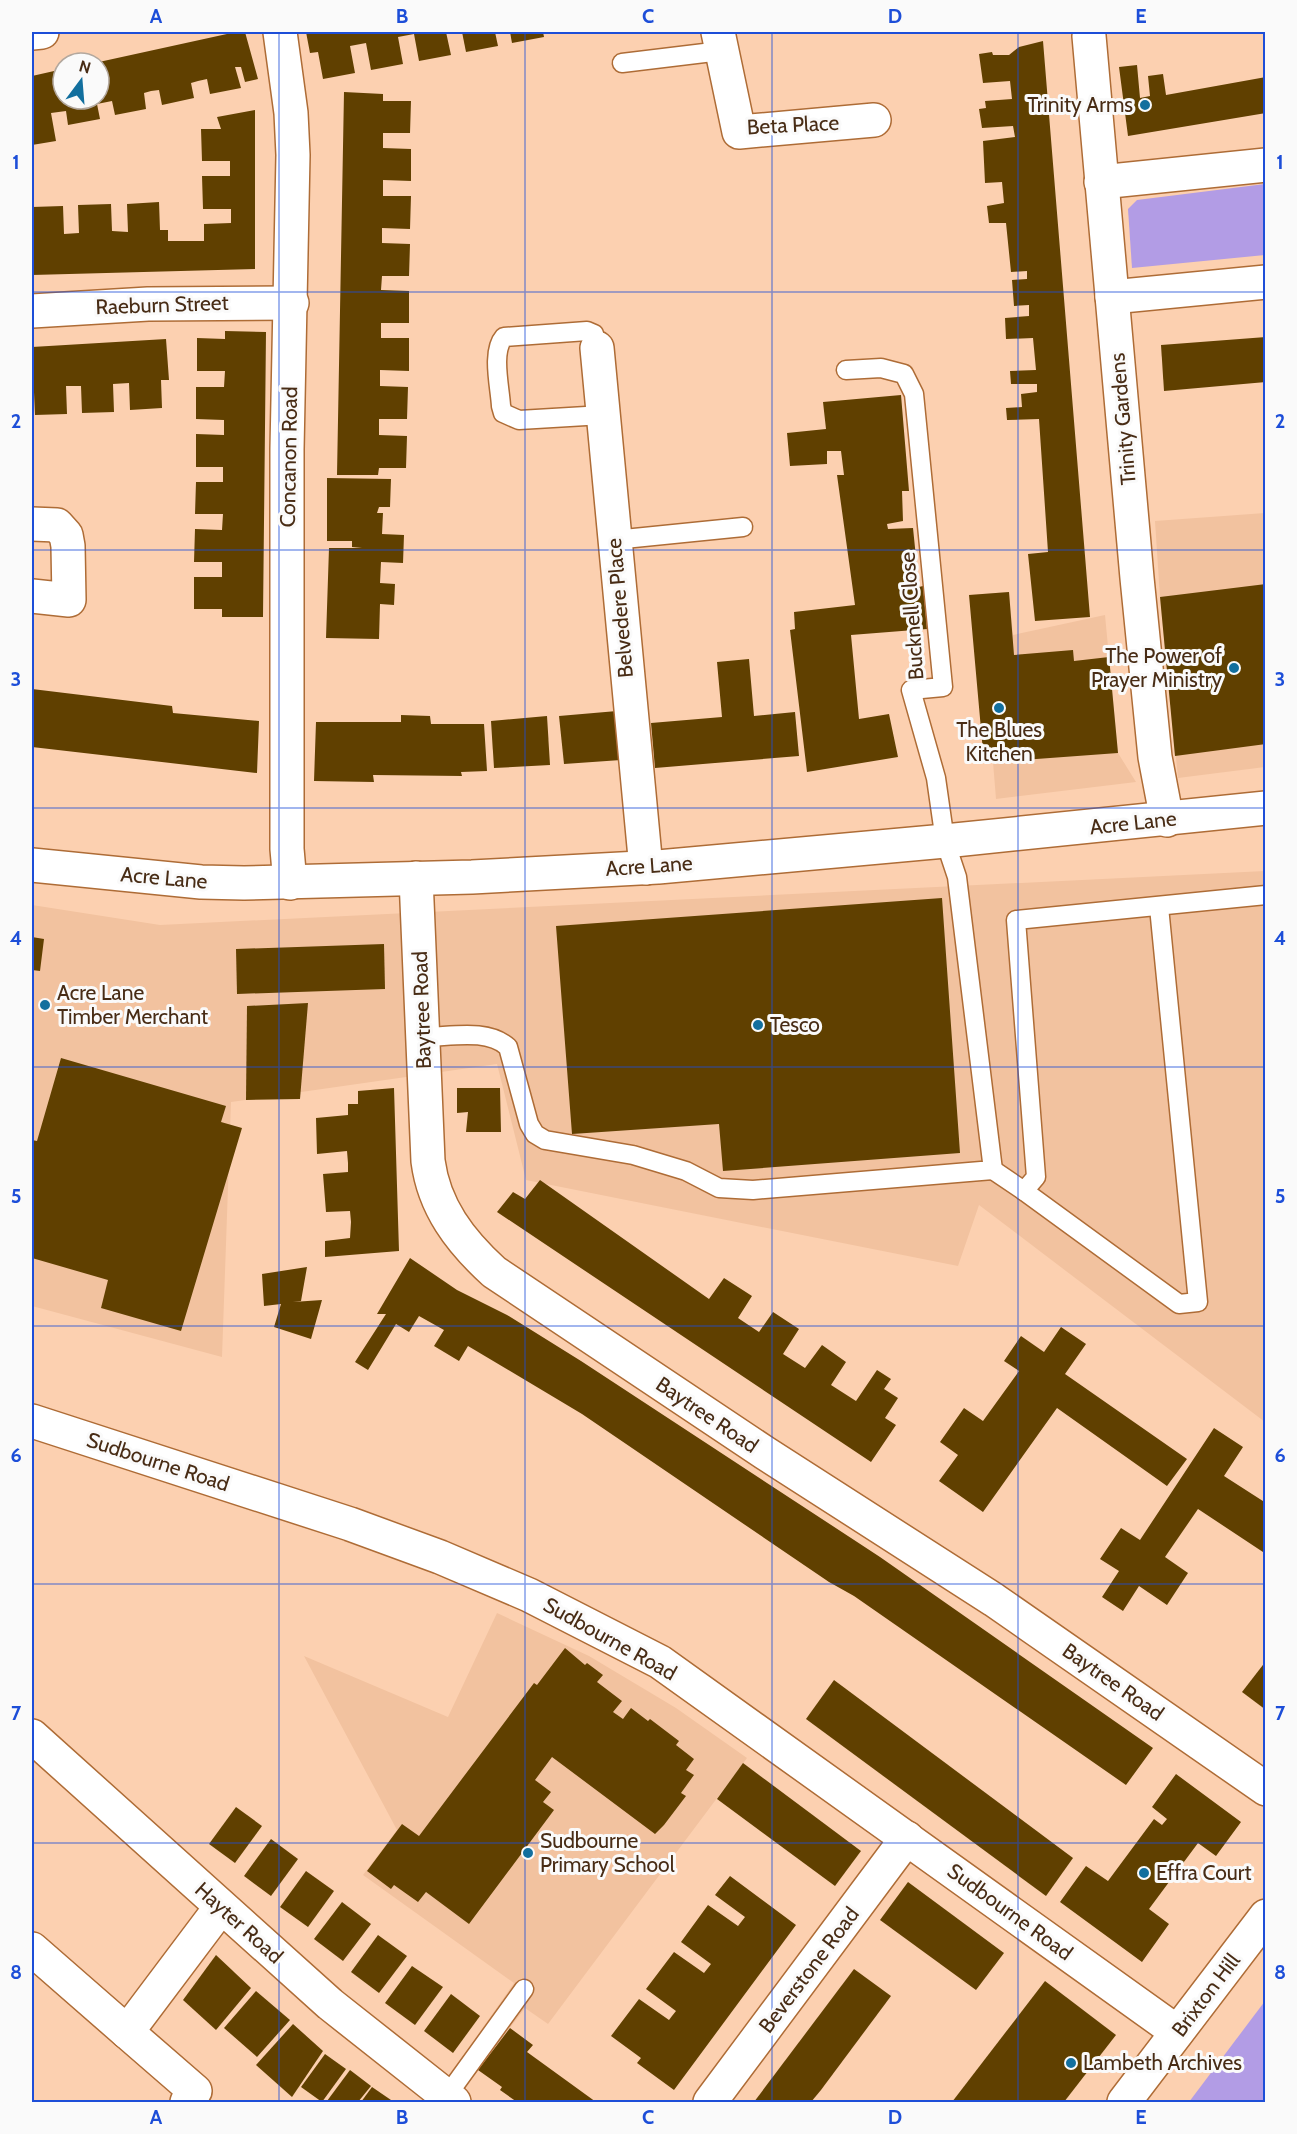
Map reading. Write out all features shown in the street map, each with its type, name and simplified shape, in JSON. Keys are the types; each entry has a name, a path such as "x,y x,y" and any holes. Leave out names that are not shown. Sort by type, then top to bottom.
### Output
{"main road":[{"path":"32,33 42,32"},
{"name":"Concanon Road","path":"280,32 291,112 292,303 287,449 286,849 290,883"},
{"name":"Trinity Gardens","path":"1089,36 1153,735 1167,820"},
{"name":"Beta Place","path":"720,41 739,132 874,120"},
{"path":"1101,182 1266,165"},
{"path":"1112,297 1266,282"},
{"name":"Raeburn Street","path":"32,310 148,304 292,303"},
{"name":"Belvedere Place","path":"597,348 646,868"},
{"path":"32,524 57,525 66,536 69,600 32,596"},
{"name":"Acre Lane","path":"32,865 201,882 290,883 646,868 945,842 1266,808"},
{"name":"Baytree Road","path":"416,878 431,1183 452,1226 469,1249 494,1272 765,1453 994,1600 1260,1785"},
{"name":"Sudbourne Road","path":"32,1421 350,1524 529,1595 660,1662 1177,2032"},
{"name":"Hayter Road","path":"32,1736 330,2004 450,2100"},
{"name":"Beverstone Road","path":"710,2103 907,1838"},
{"path":"127,2032 220,1907"},
{"name":"Brixton Hill","path":"1124,2103 1266,1916"},
{"path":"32,1949 195,2091 187,2103"}],"lane":[{"path":"622,63 720,41"},
{"path":"597,348 594,334 587,331 504,337 498,343 501,406 508,417 519,420 603,415"},
{"name":"Bucknell Close","path":"846,370 881,368 904,374 914,394 943,687 911,690 936,778 945,842"},
{"path":"614,540 743,526"},
{"path":"945,842 957,877 993,1170"},
{"path":"1024,1191 1036,1177 1016,920 1266,895"},
{"path":"423,1037 482,1036 498,1039 508,1047 529,1124 534,1134 545,1140 633,1155 686,1171 719,1188 753,1190 993,1170 1179,1304 1198,1302 1159,907"},
{"path":"450,2100 524,1989"}],"shaded area":[{"path":"1265,184 1265,255 1132,268 1128,209 1137,200"},
{"path":"1265,513 1265,767 1178,778 1155,521"},
{"path":"1009,592 1013,635 1105,615 1118,753 1136,782 996,799 981,614 969,595"},
{"path":"1265,871 1265,1422 979,1205 958,1266 526,1180 497,1064 231,1102 222,1357 32,1306 32,905 160,925"},
{"name":"Sudbourne Primary School","path":"497,1613 589,1656 676,1708 747,1758 548,2024 525,2008 470,2081 454,2069 514,1983 363,1875 397,1830 304,1656 448,1717"},
{"path":"1265,2001 1265,2102 1189,2102"}],"building":[{"path":"236,32 245,32 258,79 245,82 241,67 235,67 241,88 210,94 207,79 191,83 194,98 162,105 159,90 151,91 144,93 146,109 115,115 111,101 111,59"},
{"path":"306,32 446,32 451,55 419,61 414,34 398,37 403,64 371,70 366,43 350,46 355,73 323,79 318,52 310,53"},
{"path":"462,32 495,32 498,46 466,52"},
{"path":"510,32 543,32 544,37 512,43"},
{"path":"1043,41 1090,617 1035,621 1028,554 1048,552 1039,419 1007,420 1006,408 1022,407 1021,394 1037,392 1037,384 1011,384 1010,371 1036,370 1033,338 1006,339 1005,318 1029,316 1029,305 1014,306 1012,280 1027,279 1027,271 1011,272 1006,223 989,223 987,206 1004,203 1002,182 985,183 983,141 1015,137 1013,126 982,128 979,109 986,108 985,101 1012,99 1010,81 983,83 979,54 992,52 993,55 1009,55 1019,47"},
{"path":"1137,65 1140,98 1150,96 1148,76 1163,74 1166,95 1266,77 1266,113 1128,136 1119,67"},
{"path":"51,72 51,111 66,111 51,113 56,141 32,145 32,76"},
{"path":"344,92 383,94 383,101 411,101 410,133 383,133 383,148 411,149 411,181 383,180 383,196 411,196 410,229 382,228 382,243 410,244 409,276 382,276 381,290 409,291 409,323 381,323 381,338 409,338 409,371 380,370 380,386 408,387 407,419 379,419 379,435 407,436 406,468 379,468 378,475 337,475"},
{"path":"255,110 255,269 32,275 32,207 63,206 64,234 79,233 78,205 111,204 112,231 128,232 127,204 159,202 160,230 168,230 168,241 204,241 204,224 231,223 231,209 203,209 202,176 230,176 230,161 202,161 201,129 221,129 217,117"},
{"path":"66,111 98,111 100,119 68,125"},
{"path":"225,331 266,332 263,617 222,617 222,609 194,609 194,577 222,577 222,562 194,562 195,529 222,530 223,514 195,514 196,482 223,482 223,467 196,467 196,434 224,435 224,420 196,419 196,387 224,387 225,371 197,371 197,338 225,339"},
{"path":"1266,337 1266,382 1164,391 1161,345"},
{"path":"166,339 169,380 161,380 162,408 130,410 129,383 113,384 114,412 82,413 81,386 66,386 67,414 35,415 32,347"},
{"path":"901,395 909,491 902,491 903,521 887,524 888,529 913,528 919,587 923,586 927,629 851,635 859,719 889,714 898,757 807,772 790,630 795,629 794,612 855,605 837,475 844,475 841,451 827,451 827,464 790,466 787,433 826,429 823,402"},
{"path":"327,478 391,479 390,507 379,507 377,513 383,513 382,534 404,535 403,563 381,562 380,583 395,584 394,605 380,604 379,639 326,638 329,548 362,548 352,547 352,541 327,541"},
{"path":"1266,584 1266,744 1175,756 1160,597"},
{"path":"1009,592 1014,655 1073,650 1074,661 1109,657 1118,753 984,763 969,595"},
{"path":"749,659 754,716 795,712 799,756 655,768 651,723 722,717 717,662"},
{"path":"32,689 172,706 173,713 259,721 257,773 32,747"},
{"path":"617,711 621,760 564,764 559,716"},
{"path":"401,715 430,716 431,724 484,724 487,771 461,772 462,776 373,775 374,782 314,781 316,722 401,722"},
{"path":"547,716 550,765 494,768 491,721"},
{"name":"Tesco","path":"942,898 960,1153 723,1171 719,1124 572,1134 556,926"},
{"path":"32,937 44,939 40,971 32,970"},
{"path":"384,944 385,989 237,994 236,949"},
{"path":"308,1003 300,1099 246,1100 247,1006"},
{"path":"61,1058 226,1106 221,1122 242,1128 181,1331 101,1308 108,1280 32,1258 32,1140 37,1141"},
{"path":"394,1088 399,1251 325,1257 325,1241 350,1238 351,1222 350,1211 326,1212 323,1174 348,1172 348,1163 347,1151 317,1154 316,1118 348,1115 348,1104 358,1104 358,1091"},
{"path":"457,1088 500,1088 501,1132 466,1132 468,1112 457,1113"},
{"path":"540,1180 709,1299 724,1278 752,1296 738,1318 759,1332 773,1312 799,1329 783,1354 805,1368 822,1345 846,1362 831,1385 856,1401 877,1370 891,1379 884,1389 898,1398 885,1418 896,1425 871,1462 497,1212 513,1192 525,1199"},
{"path":"410,1258 457,1290 507,1315 581,1361 880,1557 1153,1748 1126,1785 854,1596 829,1582 582,1414 468,1346 459,1361 434,1346 444,1330 419,1316 409,1332 396,1324 368,1370 355,1362 386,1314 377,1314"},
{"path":"307,1267 301,1301 293,1302 322,1300 311,1339 274,1327 281,1304 264,1306 262,1274"},
{"path":"1061,1327 1086,1344 1065,1374 1187,1459 1167,1486 1057,1408 983,1512 939,1481 958,1455 940,1442 964,1408 983,1421 1019,1371 1004,1361 1021,1336 1044,1352"},
{"path":"1214,1428 1243,1447 1224,1476 1266,1503 1266,1554 1198,1509 1165,1557 1188,1573 1167,1605 1139,1586 1123,1611 1102,1597 1119,1571 1100,1559 1121,1528 1140,1540"},
{"path":"565,1648 585,1665 587,1663 603,1675 597,1682 622,1701 613,1712 623,1719 631,1708 648,1721 650,1719 679,1741 676,1745 694,1759 686,1770 694,1775 681,1793 686,1796 664,1825 655,1834 552,1757 535,1780 551,1792 543,1802 554,1810 469,1924 426,1892 418,1902 394,1885 391,1889 367,1871 402,1824 419,1836 534,1683 537,1685"},
{"path":"1266,1661 1266,1710 1242,1692"},
{"path":"834,1680 1073,1858 1046,1896 806,1719"},
{"path":"743,1763 861,1851 835,1886 717,1799"},
{"name":"Effra Court","path":"1176,1774 1241,1822 1216,1856 1198,1843 1149,1909 1169,1924 1142,1962 1060,1902 1086,1866 1108,1881 1154,1819 1162,1825 1167,1819 1152,1807"},
{"path":"236,1807 262,1826 235,1863 209,1844"},
{"path":"271,1839 298,1859 271,1896 244,1876"},
{"path":"306,1871 334,1891 308,1927 280,1907"},
{"path":"730,1876 796,1925 674,2090 637,2063 641,2058 611,2036 639,1999 669,2020 676,2011 646,1989 674,1952 704,1973 711,1964 681,1942 708,1905 738,1926 745,1917 715,1895"},
{"path":"908,1882 1004,1953 976,1990 880,1920"},
{"path":"342,1902 371,1924 343,1961 314,1939"},
{"path":"378,1935 407,1956 379,1993 351,1972"},
{"path":"216,1955 251,1988 216,2030 183,2000"},
{"path":"412,1966 443,1987 415,2025 385,2003"},
{"path":"854,1969 891,1996 821,2090 811,2102 754,2102"},
{"path":"1045,1981 1116,2035 1064,2102 952,2102"},
{"path":"256,1991 290,2020 257,2057 224,2028"},
{"path":"451,1994 480,2016 453,2053 424,2031"},
{"path":"293,2024 323,2051 292,2097 256,2065"},
{"path":"510,2028 533,2045 527,2052 596,2102 517,2102 500,2090 502,2087 478,2070"},
{"path":"325,2054 346,2069 322,2102 301,2087"},
{"path":"350,2070 371,2086 358,2102 327,2101"},
{"path":"372,2087 391,2100 390,2102 361,2102"}],"place":[{"name":"Trinity Arms","path":"1145,105"},
{"name":"The Power of Prayer Ministry","path":"1234,668"},
{"name":"The Blues Kitchen","path":"999,708"},
{"name":"Acre Lane Timber Merchant","path":"45,1005"},
{"name":"Tesco","path":"758,1025"},
{"name":"Sudbourne Primary School","path":"528,1853"},
{"name":"Effra Court","path":"1144,1873"},
{"name":"Lambeth Archives","path":"1071,2063"}]}
